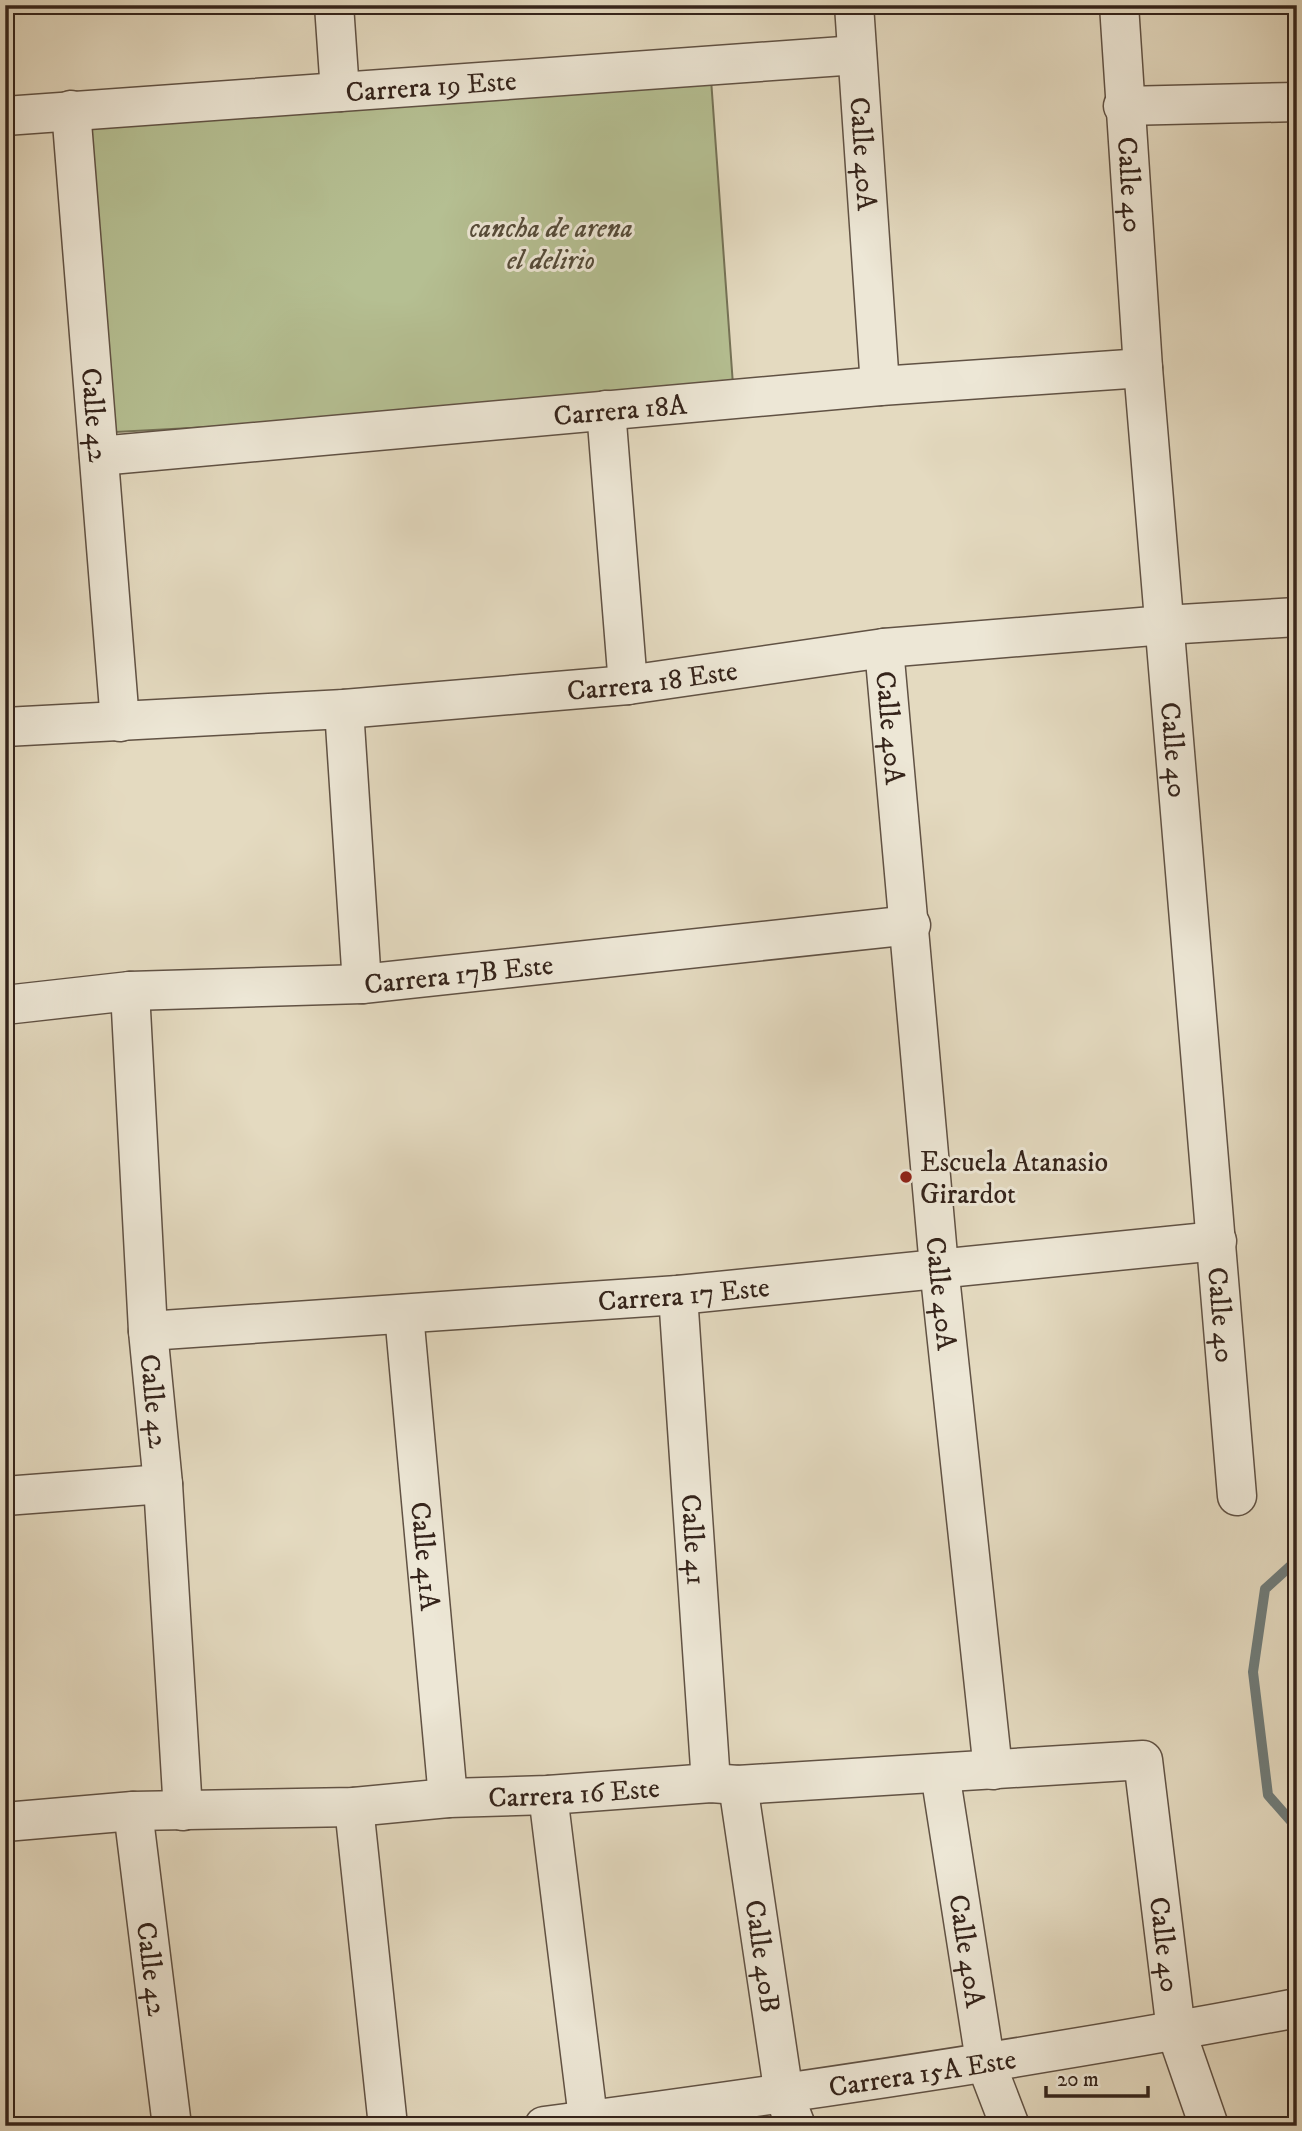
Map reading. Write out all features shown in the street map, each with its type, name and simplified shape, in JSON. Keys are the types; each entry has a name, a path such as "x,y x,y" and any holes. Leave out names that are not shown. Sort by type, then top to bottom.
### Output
{"street":[{"path":"334,5 340,92"},
{"name":"Calle 40A","path":"854,5 880,386"},
{"name":"Calle 40","path":"1119,5 1123,106 1143,368 1237,1496"},
{"name":"Carrera 19 Este","path":"5,116 857,55"},
{"path":"1123,106 1297,102"},
{"name":"Calle 42","path":"71,110 120,722"},
{"name":"Carrera 18A","path":"99,456 880,386 1143,368"},
{"path":"606,410 628,685"},
{"name":"Carrera 18 Este","path":"5,727 344,709 628,685 884,648 1165,625 1297,618"},
{"name":"Calle 40A","path":"884,648 911,925 939,1267 993,1770"},
{"path":"344,709 362,984"},
{"name":"Carrera 17B Este","path":"5,1005 131,991 362,984 911,925"},
{"name":"Calle 42","path":"131,991 148,1331 163,1484 183,1811"},
{"name":"Carrera 17 Este","path":"148,1331 678,1295 1217,1241"},
{"name":"Calle 41","path":"678,1295 725,1784"},
{"name":"Calle 41A","path":"404,1314 448,1798"},
{"path":"5,1496 163,1484"},
{"name":"Calle 40","path":"1143,1760 1176,2031 1209,2126"},
{"name":"Carrera 16 Este","path":"5,1822 132,1811 355,1807 448,1798 548,1795 1143,1760"},
{"name":"Calle 40A","path":"940,1773 985,2061 1010,2126"},
{"name":"Calle 40B","path":"725,1784 790,2110"},
{"path":"548,1795 588,2123"},
{"path":"355,1807 388,2126"},
{"name":"Calle 42","path":"132,1811 172,2126"},
{"name":"Carrera 15A Este","path":"544,2126 790,2110 985,2061 1176,2031 1297,2008"}],"green space":[{"name":"cancha de arena el delirio","path":"710,65 734,399 97,433 71,110"}],"waterway":[{"path":"1297,1560 1265,1589 1253,1672 1268,1795 1297,1828"}],"place":[{"name":"Escuela Atanasio Girardot","path":"906,1177"}]}
